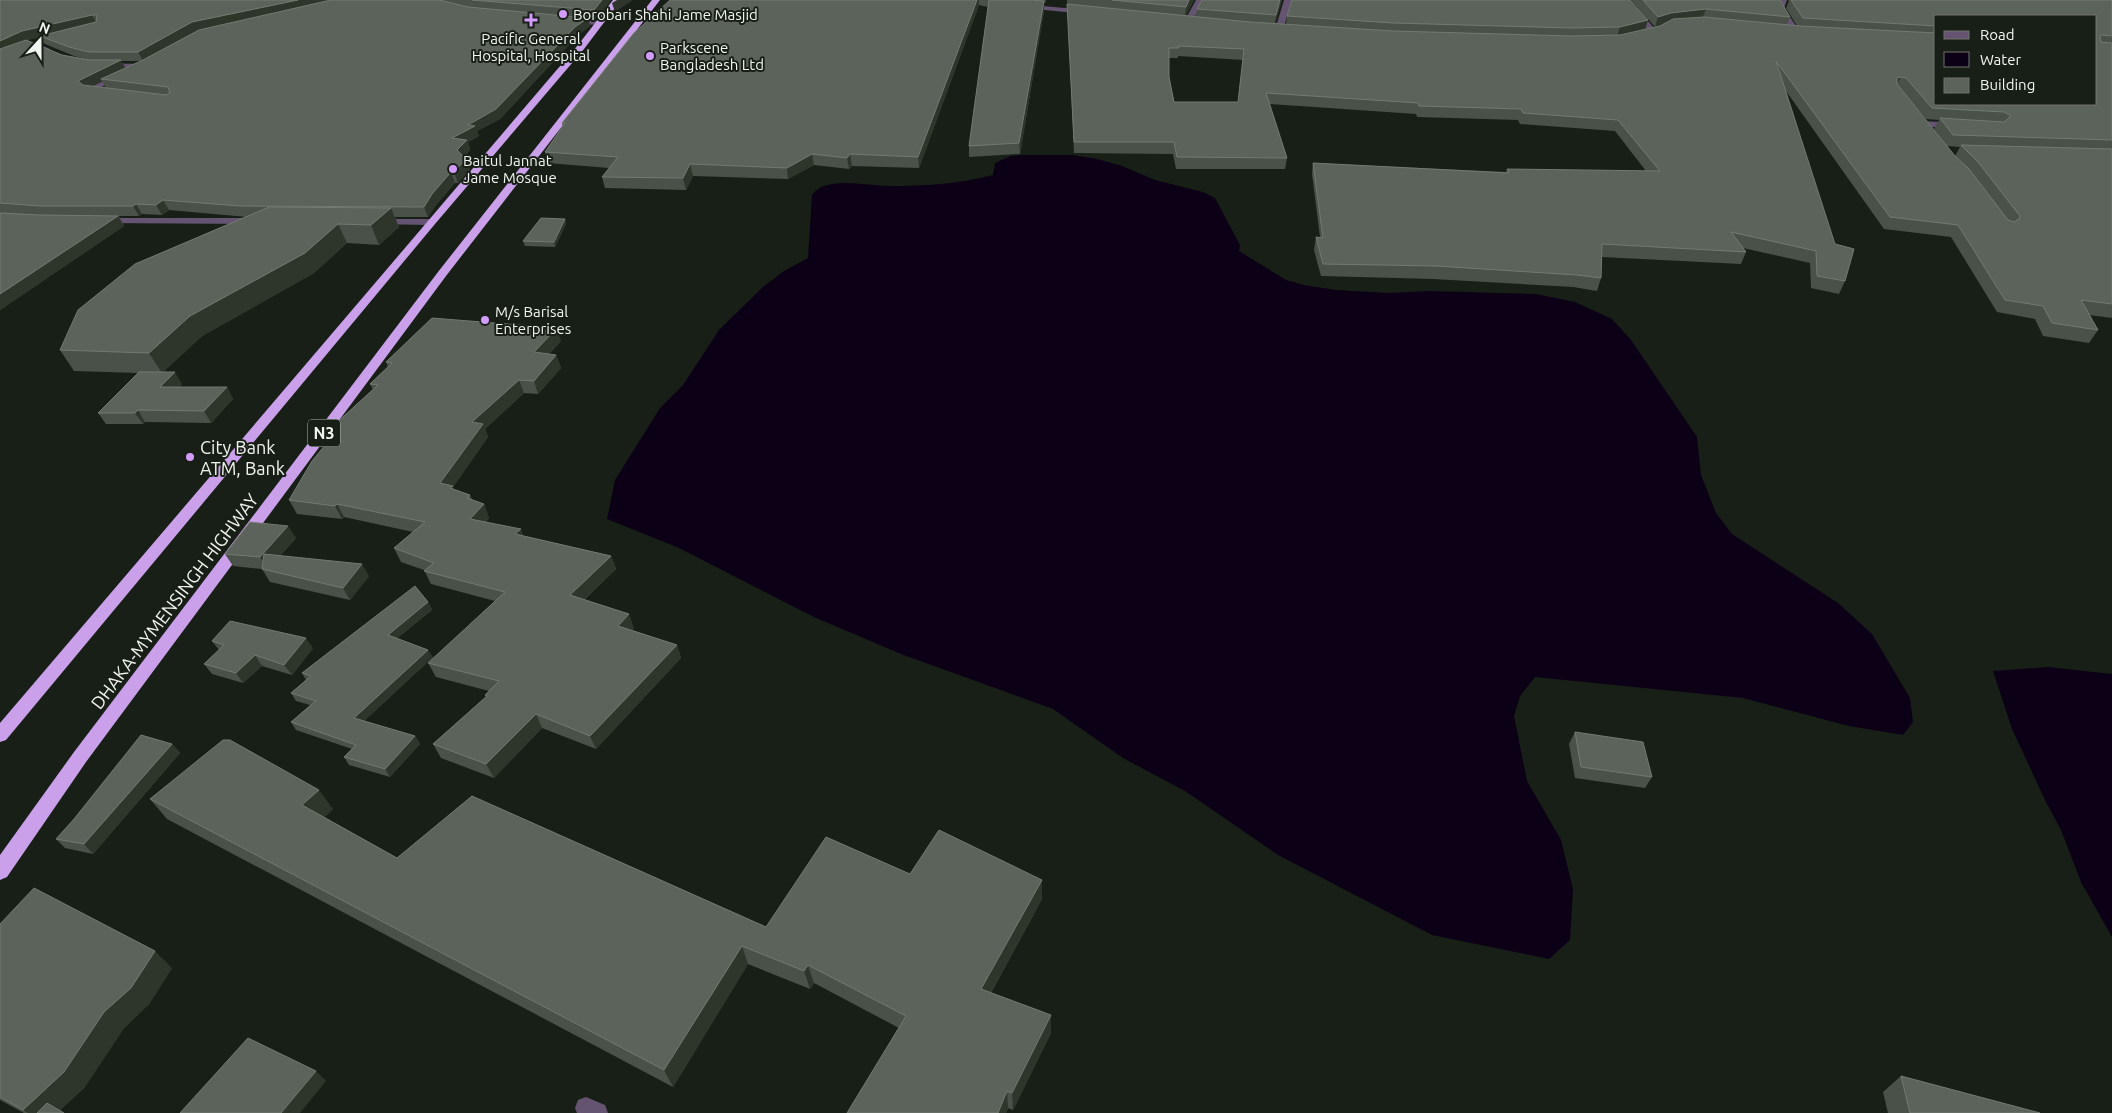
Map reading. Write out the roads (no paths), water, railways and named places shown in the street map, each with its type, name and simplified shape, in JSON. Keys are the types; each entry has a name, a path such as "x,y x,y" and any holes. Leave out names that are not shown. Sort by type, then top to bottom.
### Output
{"highway":[{"path":"0,734 431,222 581,47 617,0"},
{"name":"DHAKA-MYMENSINGH HIGHWAY","path":"0,871 80,757 442,274 656,0"}],"street":[{"path":"1188,22 1200,0"},
{"path":"1269,30 1283,30 1288,0"},
{"path":"1625,0 1657,30 1644,34"},
{"path":"1784,0 1780,8 1783,14 1800,32 1786,31"},
{"path":"1014,5 1098,13"},
{"path":"558,20 597,24"},
{"path":"52,52 27,46 69,34"},
{"path":"94,65 148,63 88,90 112,93"},
{"path":"1913,114 1933,137"},
{"path":"1923,124 1970,126"},
{"path":"86,221 264,221"},
{"path":"362,222 431,222"}],"water":[{"path":"1072,155 1097,159 1122,166 1155,180 1203,192 1215,198 1240,245 1239,251 1286,280 1336,290 1388,293 1430,291 1536,294 1575,302 1612,319 1631,340 1697,437 1701,475 1716,513 1732,534 1838,603 1872,634 1910,698 1913,722 1903,735 1849,726 1743,698 1535,677 1520,696 1514,716 1527,781 1561,840 1573,889 1570,940 1549,959 1432,935 1278,855 1185,791 1123,758 1053,709 901,654 814,617 679,548 607,519 615,480 660,408 683,385 719,330 763,287 784,271 808,258 812,195 817,189 826,185 843,183 903,186 967,181 993,175 995,163 1011,156"},
{"path":"2048,667 2112,674 2112,937 2081,882 2061,830 2012,729 1993,671"}],"place":[{"name":"Borobari Shahi Jame Masjid","path":"563,14"},
{"name":"Pacific General Hospital, Hospital","path":"531,20"},
{"name":"Parkscene Bangladesh Ltd","path":"650,56"},
{"name":"Baitul Jannat Jame Mosque","path":"453,169"},
{"name":"M/s Barisal Enterprises","path":"485,320"},
{"name":"City Bank ATM, Bank","path":"190,457"}]}
